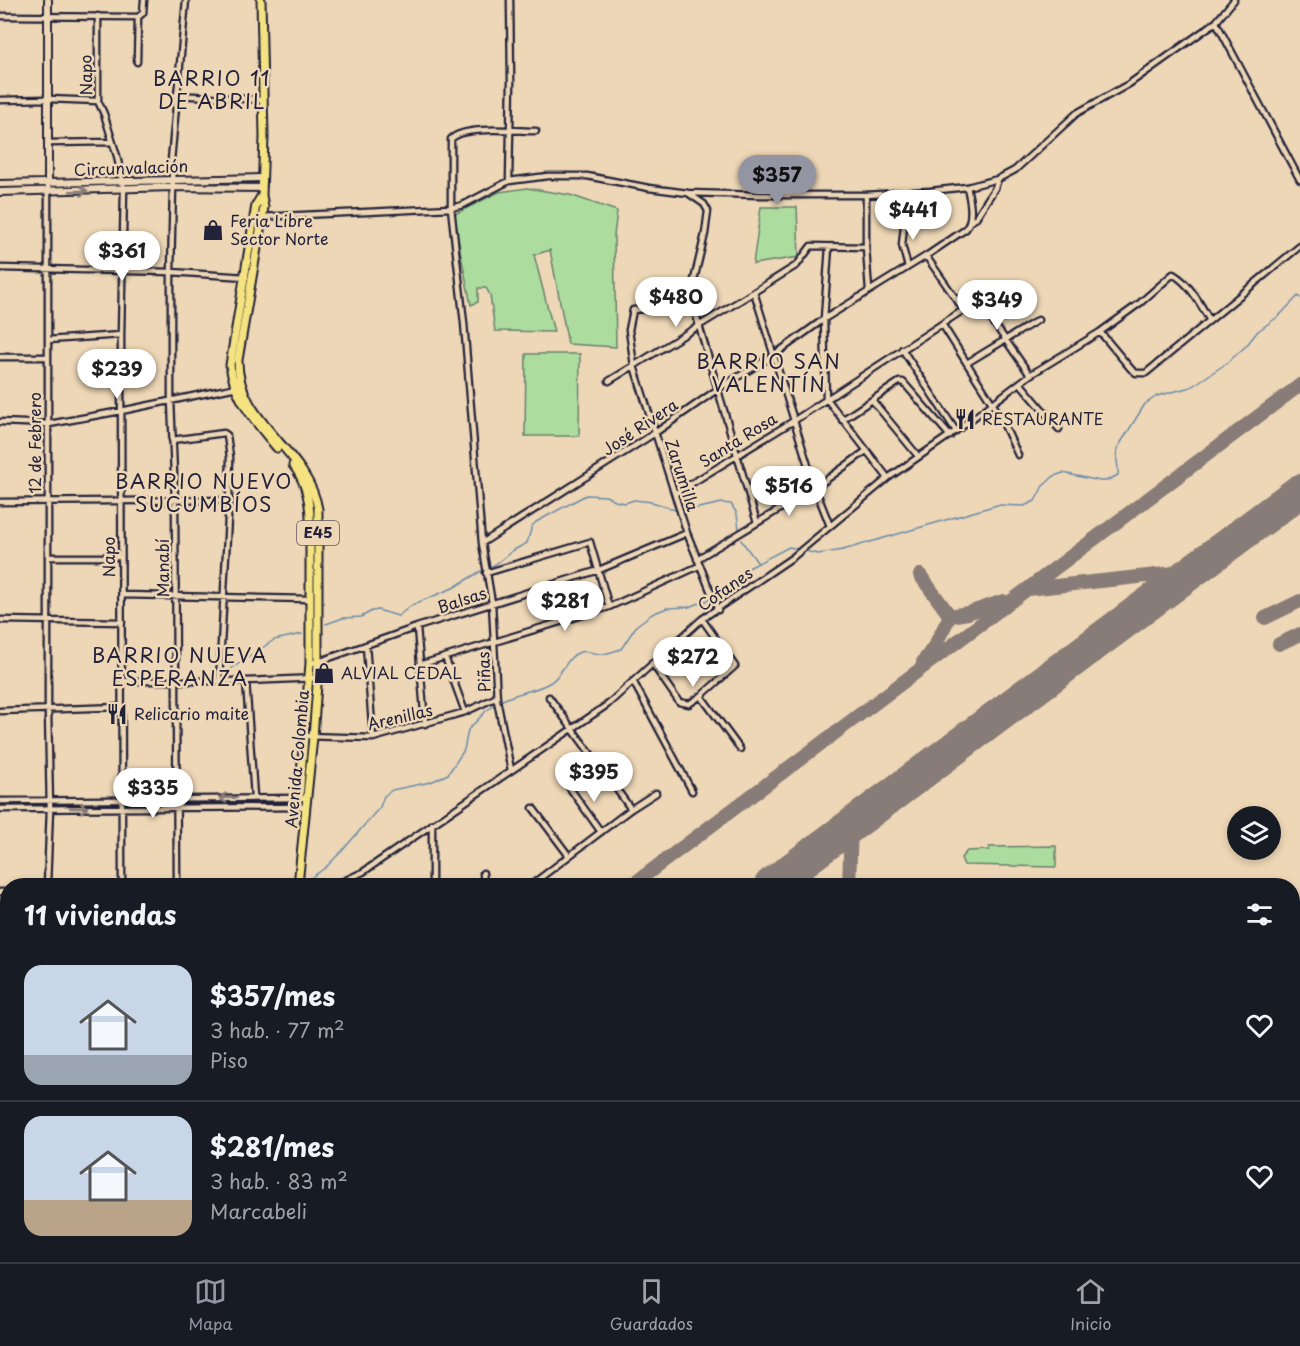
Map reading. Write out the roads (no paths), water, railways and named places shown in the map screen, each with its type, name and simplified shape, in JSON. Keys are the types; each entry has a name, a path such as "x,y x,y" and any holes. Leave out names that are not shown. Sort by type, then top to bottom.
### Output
{"main road":[{"name":"12 de Febrero","path":"48,0 48,183"},
{"name":"Avenida Colombia","path":"249,277 264,207 261,0"},
{"name":"Circunvalación","path":"0,192 123,190 172,183 263,178"},
{"name":"Circunvalación","path":"0,184 172,183 262,191"},
{"name":"Avenida Colombia","path":"262,191 254,217 238,360 238,386 252,409 304,472 316,497 318,509 314,663 317,678 308,798 299,878"},
{"name":"Avenida Colombia","path":"299,798 309,679 314,663"}],"street":[{"path":"0,16 138,17 143,13 144,0"},
{"name":"Manabí","path":"177,878 175,500 171,400 171,160 186,0"},
{"path":"509,181 510,0"},
{"path":"254,217 451,208 463,205 509,181 536,177 587,176 688,193 866,195 966,187 998,179 1015,170 1077,113 1129,84 1216,22 1234,0"},
{"name":"Napo","path":"98,16 98,101 117,156 123,190 122,878"},
{"path":"137,62 138,17"},
{"path":"1216,22 1300,180"},
{"path":"176,94 263,100"},
{"path":"0,100 98,101"},
{"path":"510,131 536,130"},
{"name":"Piñas","path":"510,131 468,132 456,134 451,139 451,208 464,323 482,543 492,603 497,697 511,770"},
{"path":"48,143 112,142"},
{"name":"José Rivera","path":"482,543 655,433 718,389 774,355 824,319 966,229 995,188 998,179"},
{"name":"12 de Febrero","path":"48,183 50,557 48,878"},
{"path":"966,187 970,202 970,222"},
{"path":"688,193 704,204 708,210 694,280 693,305 757,523"},
{"path":"866,195 869,291"},
{"path":"905,216 902,245 908,267"},
{"path":"609,381 797,265 811,246 866,247"},
{"path":"1100,332 1131,369 1141,375 1146,373 1300,246"},
{"path":"829,247 824,319 826,398 888,478"},
{"path":"926,256 963,309 971,305 981,305 1030,375"},
{"path":"0,268 171,272 249,277"},
{"name":"Cofanes","path":"350,878 363,872 607,705 702,620 793,557 888,478 950,436 1030,375 1100,332 1140,303 1173,274 1194,293 1209,319"},
{"path":"754,292 814,488 830,526"},
{"name":"Zarumilla","path":"693,305 633,310 628,330 634,366 655,433 687,533 717,609"},
{"name":"Santa Rosa","path":"676,493 795,420 963,309"},
{"path":"967,363 1038,320"},
{"path":"942,324 992,404 1018,455"},
{"path":"48,340 121,335"},
{"path":"902,349 956,431"},
{"path":"0,357 48,357"},
{"path":"842,420 899,382 903,382 950,436"},
{"path":"1020,383 1059,429"},
{"path":"0,422 49,424 238,386"},
{"path":"872,400 918,456"},
{"path":"172,440 224,433 227,435 230,457 229,500 219,681"},
{"path":"697,559 814,488 866,451"},
{"path":"0,502 229,500"},
{"name":"Balsas","path":"314,663 417,627 598,570 687,533"},
{"path":"486,573 590,542 609,607"},
{"path":"50,557 121,557"},
{"path":"419,665 609,607 699,566"},
{"path":"122,595 315,600"},
{"path":"0,620 122,622"},
{"path":"652,663 679,702 690,704 701,696 735,666 702,620"},
{"path":"417,627 425,724"},
{"path":"366,645 373,738"},
{"path":"446,657 465,712"},
{"path":"122,681 246,681 317,678"},
{"path":"246,681 254,797"},
{"path":"633,681 692,791"},
{"path":"701,696 740,749"},
{"name":"Arenillas","path":"304,736 373,738 465,712 497,697"},
{"path":"549,697 631,809"},
{"path":"0,711 121,707"},
{"path":"569,787 601,832"},
{"path":"540,878 631,809 656,793"},
{"path":"0,801 308,798"},
{"path":"0,809 306,807"},
{"path":"533,808 569,856"},
{"path":"432,824 432,878"},
{"path":"483,873 483,878"}],"waterway":[{"path":"715,598 723,597 743,571 789,547 818,554 843,550 997,505 1024,506 1035,501 1043,486 1054,476 1063,473 1100,481 1106,481 1118,475 1117,449 1145,404 1157,396 1191,387 1227,363 1246,346 1258,331 1279,316 1298,296 1300,298"},
{"path":"489,567 527,543 532,526 536,522 586,495 606,496 625,503 634,500 652,502 675,510"},
{"path":"685,511 722,503 731,504 737,514 739,529"},
{"path":"741,540 757,562"},
{"path":"326,624 343,618 361,617 378,610 398,616 412,605 453,588 481,571"},
{"path":"499,702 551,682 572,657 580,652 603,654 621,649 637,625 652,614 667,608 689,607 711,599"},
{"path":"231,669 274,640 302,634"},
{"path":"311,878 342,851 380,807 384,796 392,790 431,782 448,774 464,750 468,730 495,705"}],"place":[{"name":"Feria Libre Sector Norte","path":"213,230"},
{"name":"RESTAURANTE","path":"965,419"},
{"name":"ALVIAL CEDAL","path":"324,673"},
{"name":"Relicario maite","path":"117,714"}],"district":[{"name":"BARRIO 11 DE ABRIL","path":"212,90"},
{"name":"BARRIO SAN VALENTÍN","path":"769,374"},
{"name":"BARRIO NUEVO SUCUMBÍOS","path":"204,494"},
{"name":"BARRIO NUEVA ESPERANZA","path":"180,668"}]}
